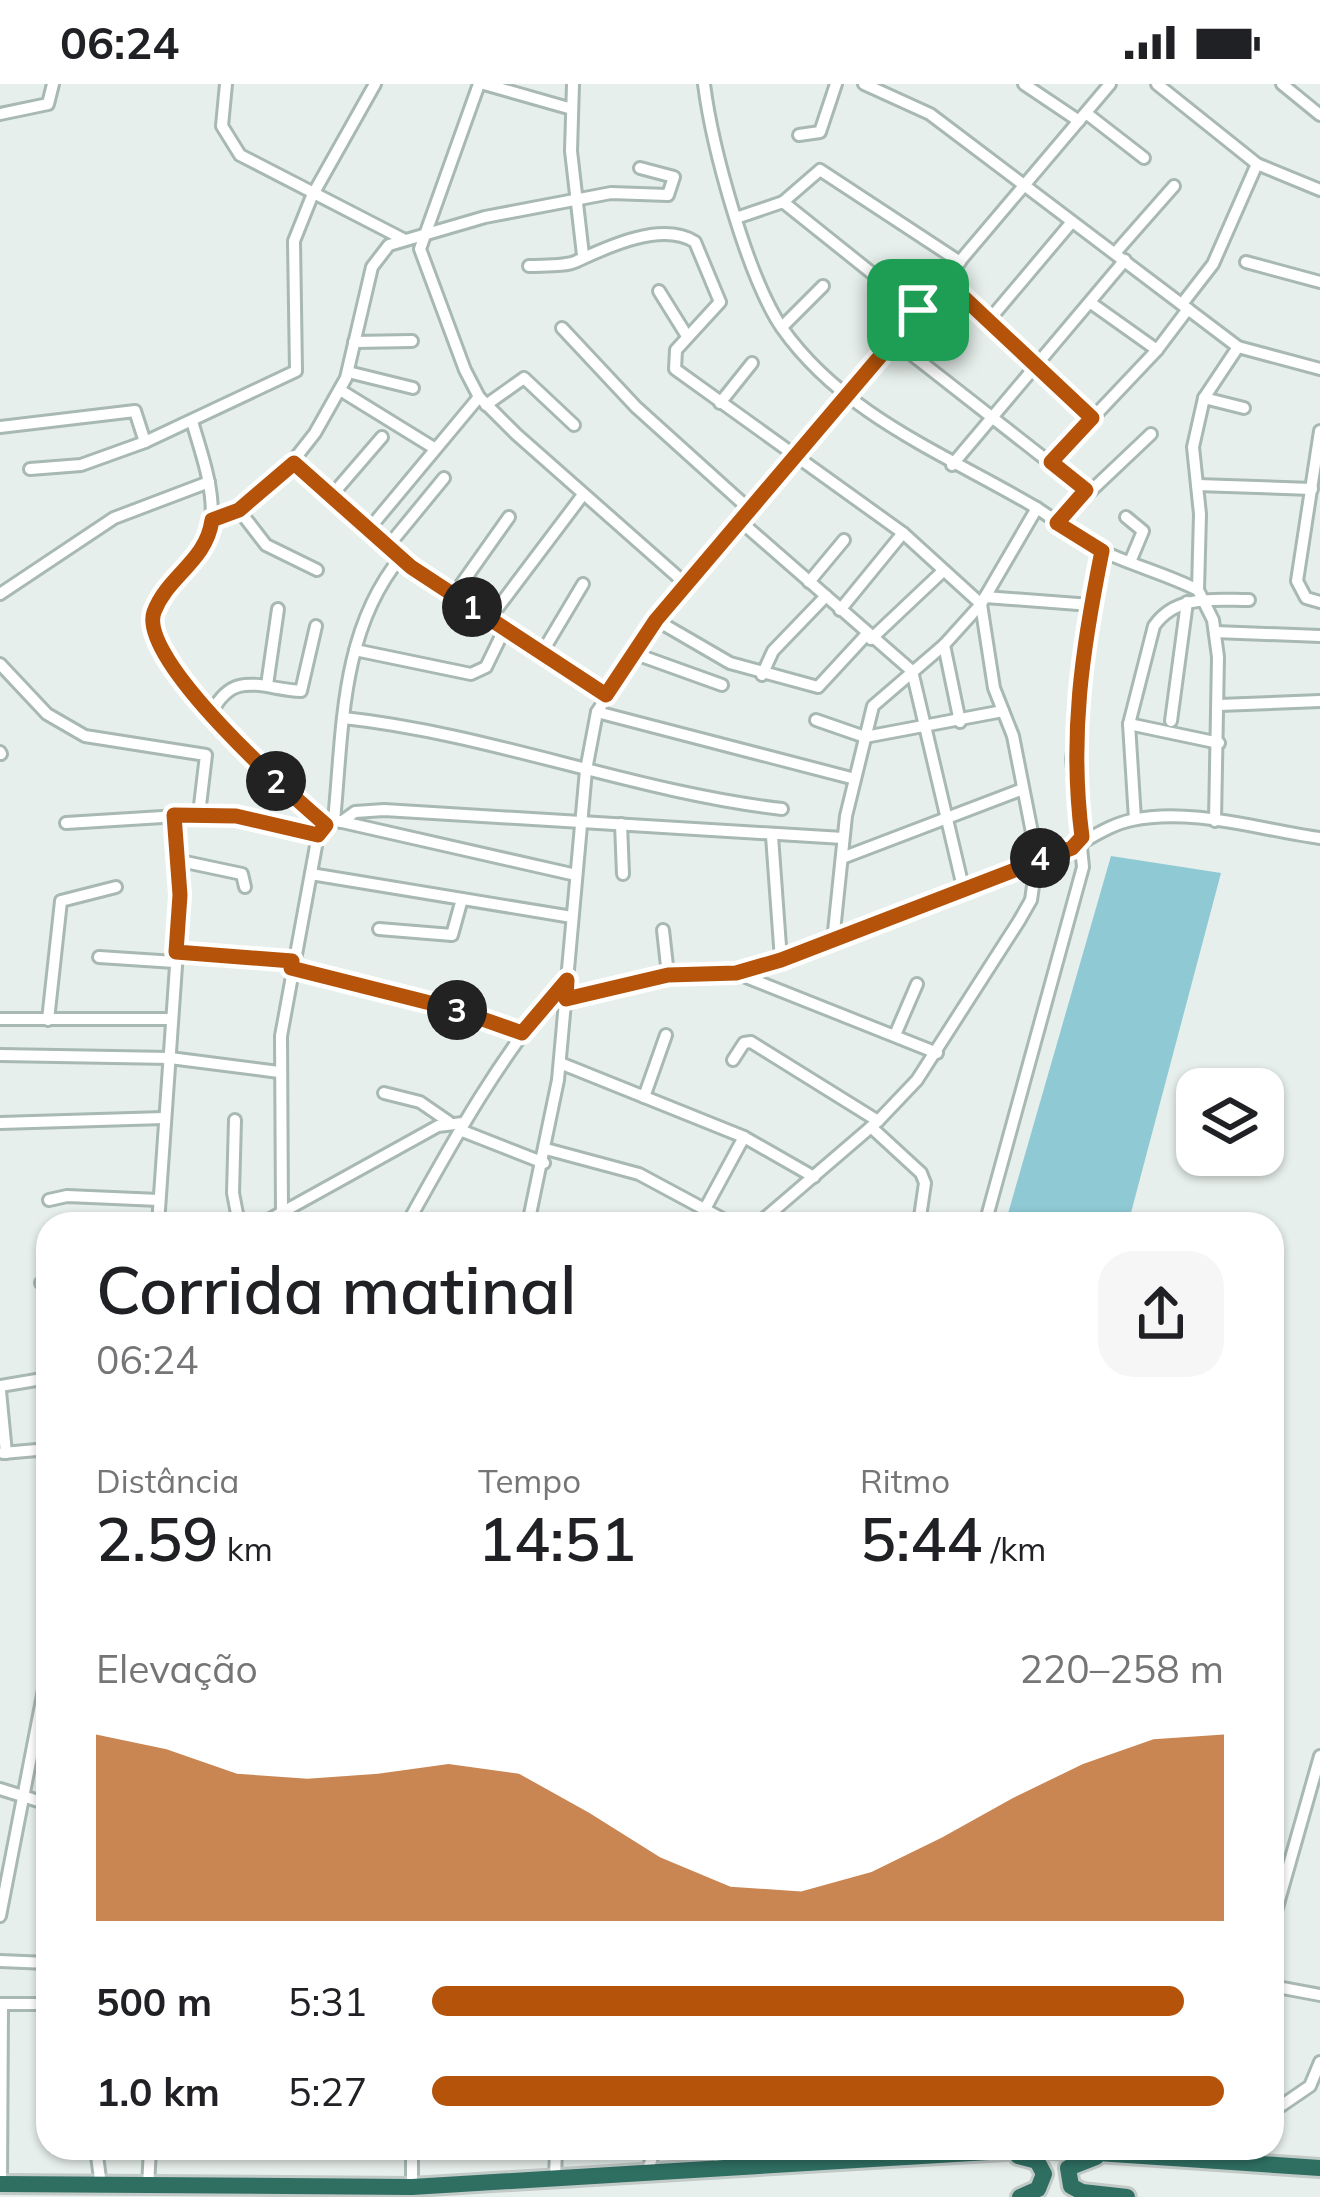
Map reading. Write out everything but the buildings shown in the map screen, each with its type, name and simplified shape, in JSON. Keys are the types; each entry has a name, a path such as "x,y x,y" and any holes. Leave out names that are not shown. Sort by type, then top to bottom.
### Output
{"highway":[{"path":"0,2184 412,2187 851,2160"},
{"path":"1020,2197 1043,2182 1037,2161 1031,2160"},
{"path":"1080,2160 1074,2161 1067,2175 1082,2192 1127,2197"},
{"path":"1259,2160 1320,2168"}],"street":[{"path":"0,114 47,104 53,84"},
{"path":"226,84 220,117 233,148 312,196 403,239"},
{"path":"31,469 82,465 145,442 279,382 298,368 292,257 312,196 375,84"},
{"path":"572,110 481,84 421,254 482,401 582,496 687,585"},
{"path":"573,84 575,202 583,255"},
{"path":"704,84 720,163 762,291 782,327 846,394 952,465 1037,508 1102,551 1202,595 1249,600"},
{"path":"799,135 820,132 836,84"},
{"path":"864,84 931,113 1024,189 1238,347 1320,369"},
{"path":"1024,84 1144,158"},
{"path":"530,1212 560,1063 586,770 597,712 656,620 1110,84"},
{"path":"1157,84 1257,164 1320,190"},
{"path":"1282,84 1320,115"},
{"path":"1051,462 1157,350 1204,281 1257,164"},
{"path":"212,520 239,510 294,463 348,372 372,267 382,251 403,239 484,217 611,194 664,196 671,191 672,175 640,169"},
{"path":"739,217 782,202 820,170 960,262"},
{"path":"952,465 1091,303 1174,186"},
{"path":"782,202 918,310"},
{"path":"991,320 1071,223"},
{"path":"529,266 574,262 583,255 655,236 695,242 719,302 687,336 672,364 793,459 903,533 983,601 1091,605"},
{"path":"1246,262 1320,282"},
{"path":"945,280 1092,418"},
{"path":"782,327 823,286"},
{"path":"658,291 687,336"},
{"path":"1091,303 1157,350"},
{"path":"562,328 636,407 749,509"},
{"path":"892,339 1086,490"},
{"path":"354,342 412,341"},
{"path":"1215,821 1219,705 1215,632 1202,595 1193,447 1204,398 1238,347"},
{"path":"719,403 752,363"},
{"path":"348,372 413,388"},
{"path":"369,529 434,448 482,401 526,379 574,425"},
{"path":"340,390 434,448"},
{"path":"1204,398 1244,408"},
{"path":"0,427 135,411 145,442"},
{"path":"192,422 208,482 212,520 205,550 167,590 152,627 166,659 212,712 330,826"},
{"path":"1057,523 1086,490 1151,434"},
{"path":"1320,436 1297,581 1306,598 1320,602"},
{"path":"332,495 382,437"},
{"path":"294,463 400,557 606,695"},
{"path":"388,545 444,478"},
{"path":"0,594 114,518 208,482"},
{"path":"1197,485 1312,489"},
{"path":"490,618 582,496"},
{"path":"833,941 843,838 873,706 944,645 983,601 1037,508"},
{"path":"239,510 266,545 317,571"},
{"path":"1126,517 1142,528 1130,562"},
{"path":"453,596 509,518"},
{"path":"740,521 912,671 963,887"},
{"path":"840,610 903,533"},
{"path":"809,582 844,541"},
{"path":"988,1212 1083,867 1072,759 1102,551"},
{"path":"282,1212 279,1072 291,964 311,874 330,826 355,650 377,586 400,557"},
{"path":"656,620 730,664 823,687 869,636 943,571"},
{"path":"543,651 583,584"},
{"path":"1135,819 1129,724 1154,626 1163,613 1202,595"},
{"path":"762,675 773,651 826,596"},
{"path":"772,1212 874,1124 937,1053 1030,900 1037,858 994,688 983,601"},
{"path":"1171,721 1187,602"},
{"path":"267,685 278,609"},
{"path":"212,712 229,687 267,685 296,692 304,688 316,626"},
{"path":"355,650 471,674 486,668 505,628"},
{"path":"1215,632 1320,636"},
{"path":"944,645 960,722"},
{"path":"633,653 722,686"},
{"path":"0,664 47,714 85,736 206,755 199,814"},
{"path":"1219,705 1320,701"},
{"path":"816,720 865,737 1003,711"},
{"path":"597,712 855,779"},
{"path":"344,718 420,729 586,770 782,809"},
{"path":"1129,724 1219,743"},
{"path":"842,858 1023,789"},
{"path":"330,826 368,810 843,838"},
{"path":"159,1212 176,957 174,815"},
{"path":"66,823 236,816 330,826 576,874"},
{"path":"566,999 668,975 736,973 781,960 1037,858 1062,854 1082,837 1135,819 1215,821 1320,838"},
{"path":"621,824 623,874"},
{"path":"772,836 781,960"},
{"path":"176,860 242,874 245,887"},
{"path":"311,874 572,917"},
{"path":"48,1020 62,901 116,887"},
{"path":"379,929 452,934 462,899"},
{"path":"663,930 668,975"},
{"path":"99,957 291,964 522,1033"},
{"path":"736,973 827,1014 937,1053"},
{"path":"413,1212 458,1125 522,1033 567,980"},
{"path":"895,1035 917,985"},
{"path":"0,1019 172,1019"},
{"path":"644,1097 666,1035"},
{"path":"733,1060 751,1042 874,1124 921,1173 926,1183 921,1212"},
{"path":"0,1055 170,1058 279,1072"},
{"path":"560,1063 744,1137 814,1177"},
{"path":"384,1094 420,1102 458,1125 545,1156 639,1174 714,1212"},
{"path":"0,1123 164,1118"},
{"path":"235,1120 237,1212"},
{"path":"288,1212 458,1125"},
{"path":"706,1207 744,1137"},
{"path":"49,1200 67,1196 160,1201"},
{"path":"36,1380 0,1388 3,1454 36,1450"},
{"path":"0,1916 36,1729"},
{"path":"1284,1887 1316,1787 1320,1756"},
{"path":"0,1789 36,1800"},
{"path":"0,1961 36,1962"},
{"path":"1284,1988 1320,1995"},
{"path":"0,2184 1,2004 36,2005"},
{"path":"1284,2104 1310,2086 1320,2062"},
{"path":"98,2160 101,2186"},
{"path":"148,2187 149,2160"},
{"path":"412,2160 412,2187"},
{"path":"555,2179 556,2160"},
{"path":"647,2174 651,2160"},
{"path":"718,2168 720,2160"}],"water":[{"path":"1111,856 1221,873 1131,1212 1008,1212"}],"route":[{"path":"945,280 1092,418 1051,462 1086,490 1057,523 1102,551 1072,759 1082,837 1072,848 809,951 736,973 668,975 566,999 567,980 522,1033 454,1009 291,968 292,961 176,952 180,895 174,815 236,816 318,835 326,825 269,775 166,659 155,638 152,616 167,590 205,550 212,520 239,510 294,463 411,567 606,695 656,620 918,310 945,280"}]}
